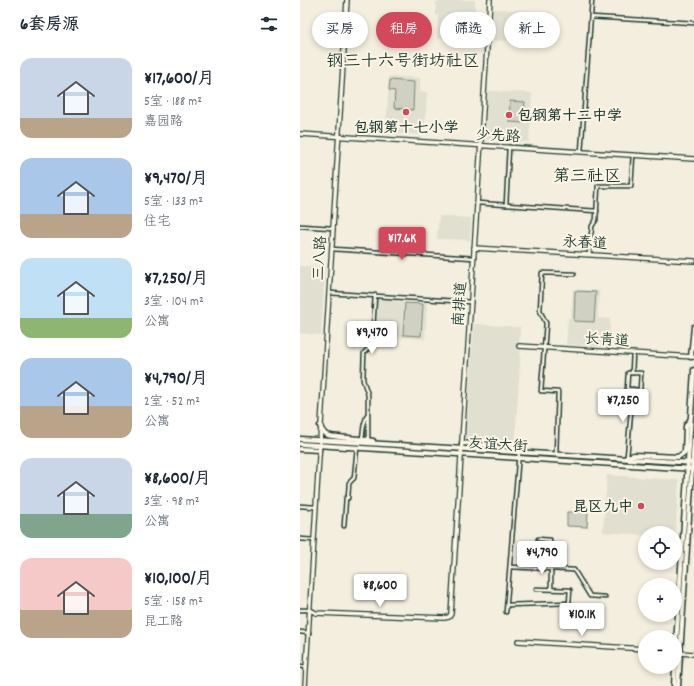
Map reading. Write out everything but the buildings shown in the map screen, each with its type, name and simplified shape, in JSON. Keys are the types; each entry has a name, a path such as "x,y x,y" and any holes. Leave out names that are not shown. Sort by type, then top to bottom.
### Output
{"main road":[{"path":"693,357 694,327"},
{"path":"677,630 691,469 691,418 694,370"},
{"path":"625,458 634,456 678,457 682,455 685,452 686,426 691,418"},
{"path":"320,426 327,435 362,438 379,444"},
{"name":"友谊大街","path":"300,439 379,444 462,446 508,452 691,463"},
{"path":"691,463 694,454 694,440"},
{"name":"友谊大街","path":"300,444 319,447 461,454 691,469"},
{"path":"300,449 319,447"},
{"path":"682,630 693,478 691,469"},
{"path":"674,686 675,674"},
{"path":"678,686 679,674"}],"street":[{"name":"三八路","path":"305,685 347,0"},
{"name":"南排道","path":"310,610 316,613 450,617 452,610 490,0"},
{"path":"581,152 592,0"},
{"path":"591,17 694,23"},
{"name":"少先路","path":"300,134 694,159"},
{"path":"506,205 509,147"},
{"path":"589,254 592,227 596,222 598,186 631,186 633,155"},
{"path":"477,203 597,210"},
{"path":"300,226 333,228"},
{"name":"永春道","path":"474,248 694,261"},
{"path":"332,249 474,258"},
{"path":"556,454 558,392 541,391 546,323 540,311 542,273 574,274"},
{"path":"329,293 471,302"},
{"path":"368,440 368,395 363,382 364,353 372,344 375,296"},
{"name":"长青道","path":"519,346 693,357"},
{"path":"632,373 633,353"},
{"path":"628,373 641,373 640,390 632,389 627,389 628,373"},
{"path":"625,458 632,389"},
{"path":"362,438 367,414"},
{"path":"344,526 346,498 348,498 349,483 354,478 357,448"},
{"path":"506,612 519,452"},
{"path":"300,506 316,507"},
{"path":"300,539 314,540"},
{"path":"538,539 550,540 551,590"},
{"path":"510,567 574,570 590,596 604,598"},
{"path":"507,605 569,603 570,590 536,589"},
{"path":"300,610 310,610"},
{"path":"300,632 309,633"},
{"path":"518,641 638,649"},
{"path":"682,653 694,654"},
{"path":"300,666 306,667"},
{"path":"300,684 305,685"}],"shaded area":[{"path":"439,0 475,0 475,12 440,12 440,38 437,38 438,15 436,15 436,2 439,2"},
{"path":"493,9 550,12 504,12 504,41 496,40 496,12 493,12"},
{"name":"包钢第十七小学","path":"389,76 420,78 420,92 427,92 424,135 386,133"},
{"path":"390,80 414,82 413,110 394,108 395,91 389,90"},
{"name":"包钢第十二中学","path":"488,91 532,93 529,142 488,140 485,138"},
{"path":"510,101 525,102 523,123 509,122"},
{"path":"439,216 471,218 470,240 437,239"},
{"path":"300,266 325,267 321,335 300,333"},
{"path":"573,289 599,291 598,318 610,319 609,347 566,345 568,318 571,318"},
{"path":"575,291 596,292 594,322 574,321"},
{"path":"376,298 397,299 398,302 427,303 425,339 374,336"},
{"path":"405,303 423,304 421,336 403,335"},
{"path":"474,324 520,327 519,347 521,347 515,443 469,440 466,436"},
{"name":"昆区九中","path":"607,475 679,480 676,526 638,526 638,534 603,532"},
{"path":"567,512 588,512 587,527 567,526"}],"place":[{"name":"包钢第十七小学","path":"406,112"},
{"name":"包钢第十二中学","path":"509,115"},
{"name":"昆区九中","path":"641,506"}],"district":[{"name":"钢三十六号街坊社区","path":"403,60"},
{"name":"第三社区","path":"587,175"}]}
